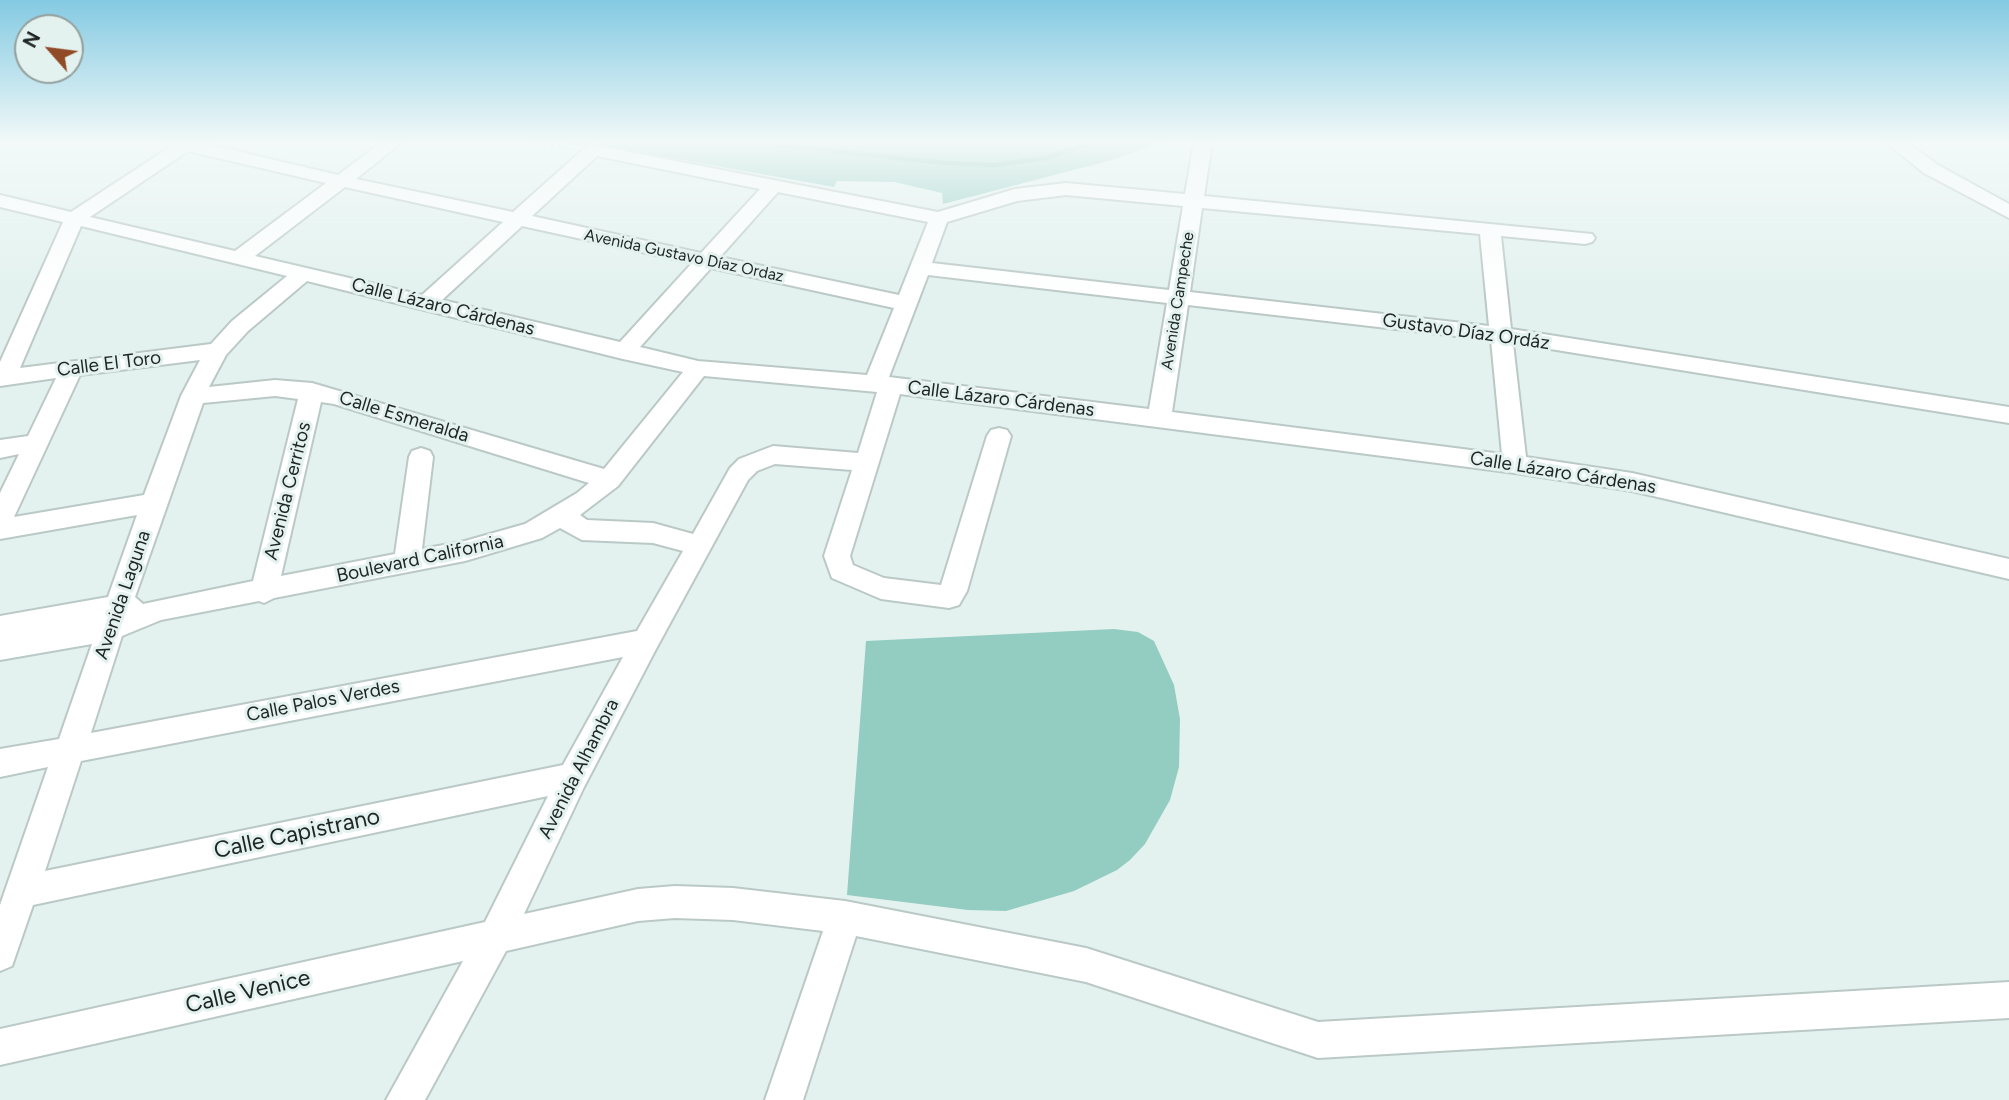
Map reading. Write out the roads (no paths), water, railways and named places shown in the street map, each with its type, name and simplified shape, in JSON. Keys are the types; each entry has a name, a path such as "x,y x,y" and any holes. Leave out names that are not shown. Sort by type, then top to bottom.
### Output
{"street":[{"path":"2,378 75,218 110,193"},
{"path":"239,258 325,193"},
{"name":"Avenida Gustavo Díaz Ordaz","path":"398,193 908,304"},
{"path":"426,303 545,193"},
{"path":"623,352 766,193"},
{"path":"816,193 939,218 1026,193"},
{"path":"1125,193 1490,231 1585,238"},
{"name":"Avenida Campeche","path":"1159,419 1195,193"},
{"path":"1975,193 2009,212"},
{"name":"Calle Lázaro Cárdenas","path":"0,201 698,368 883,385 1515,464 1656,487 2009,569"},
{"path":"939,218 883,385 867,462 837,556 841,571 881,588 949,597 999,436"},
{"path":"1490,231 1515,464"},
{"name":"Gustavo Díaz Ordáz","path":"921,268 1501,334 2009,415"},
{"name":"Avenida Laguna","path":"0,954 154,503 203,372 218,350 257,311 304,273"},
{"name":"Calle El Toro","path":"2,378 218,350"},
{"name":"Boulevard California","path":"0,627 115,617 158,610 264,592 503,542 562,516 609,480 698,368"},
{"path":"0,519 71,370"},
{"name":"Calle Esmeralda","path":"193,396 264,388 312,391 361,402 609,480"},
{"name":"Avenida Cerritos","path":"264,592 312,391"},
{"path":"0,449 36,443"},
{"name":"Avenida Alhambra","path":"405,1100 496,936 573,777 739,474 748,465 773,456 867,462"},
{"path":"407,563 421,457"},
{"path":"0,529 154,503"},
{"path":"562,516 582,530 653,533 698,545"},
{"name":"Boulevard California","path":"0,648 115,617"},
{"name":"Calle Palos Verdes","path":"0,763 646,641"},
{"name":"Calle Capistrano","path":"21,892 573,777"},
{"name":"Calle Venice","path":"0,1047 638,905 675,902 733,904 845,917 1086,965 1318,1040 2009,1000"},
{"path":"784,1100 845,917"}]}
